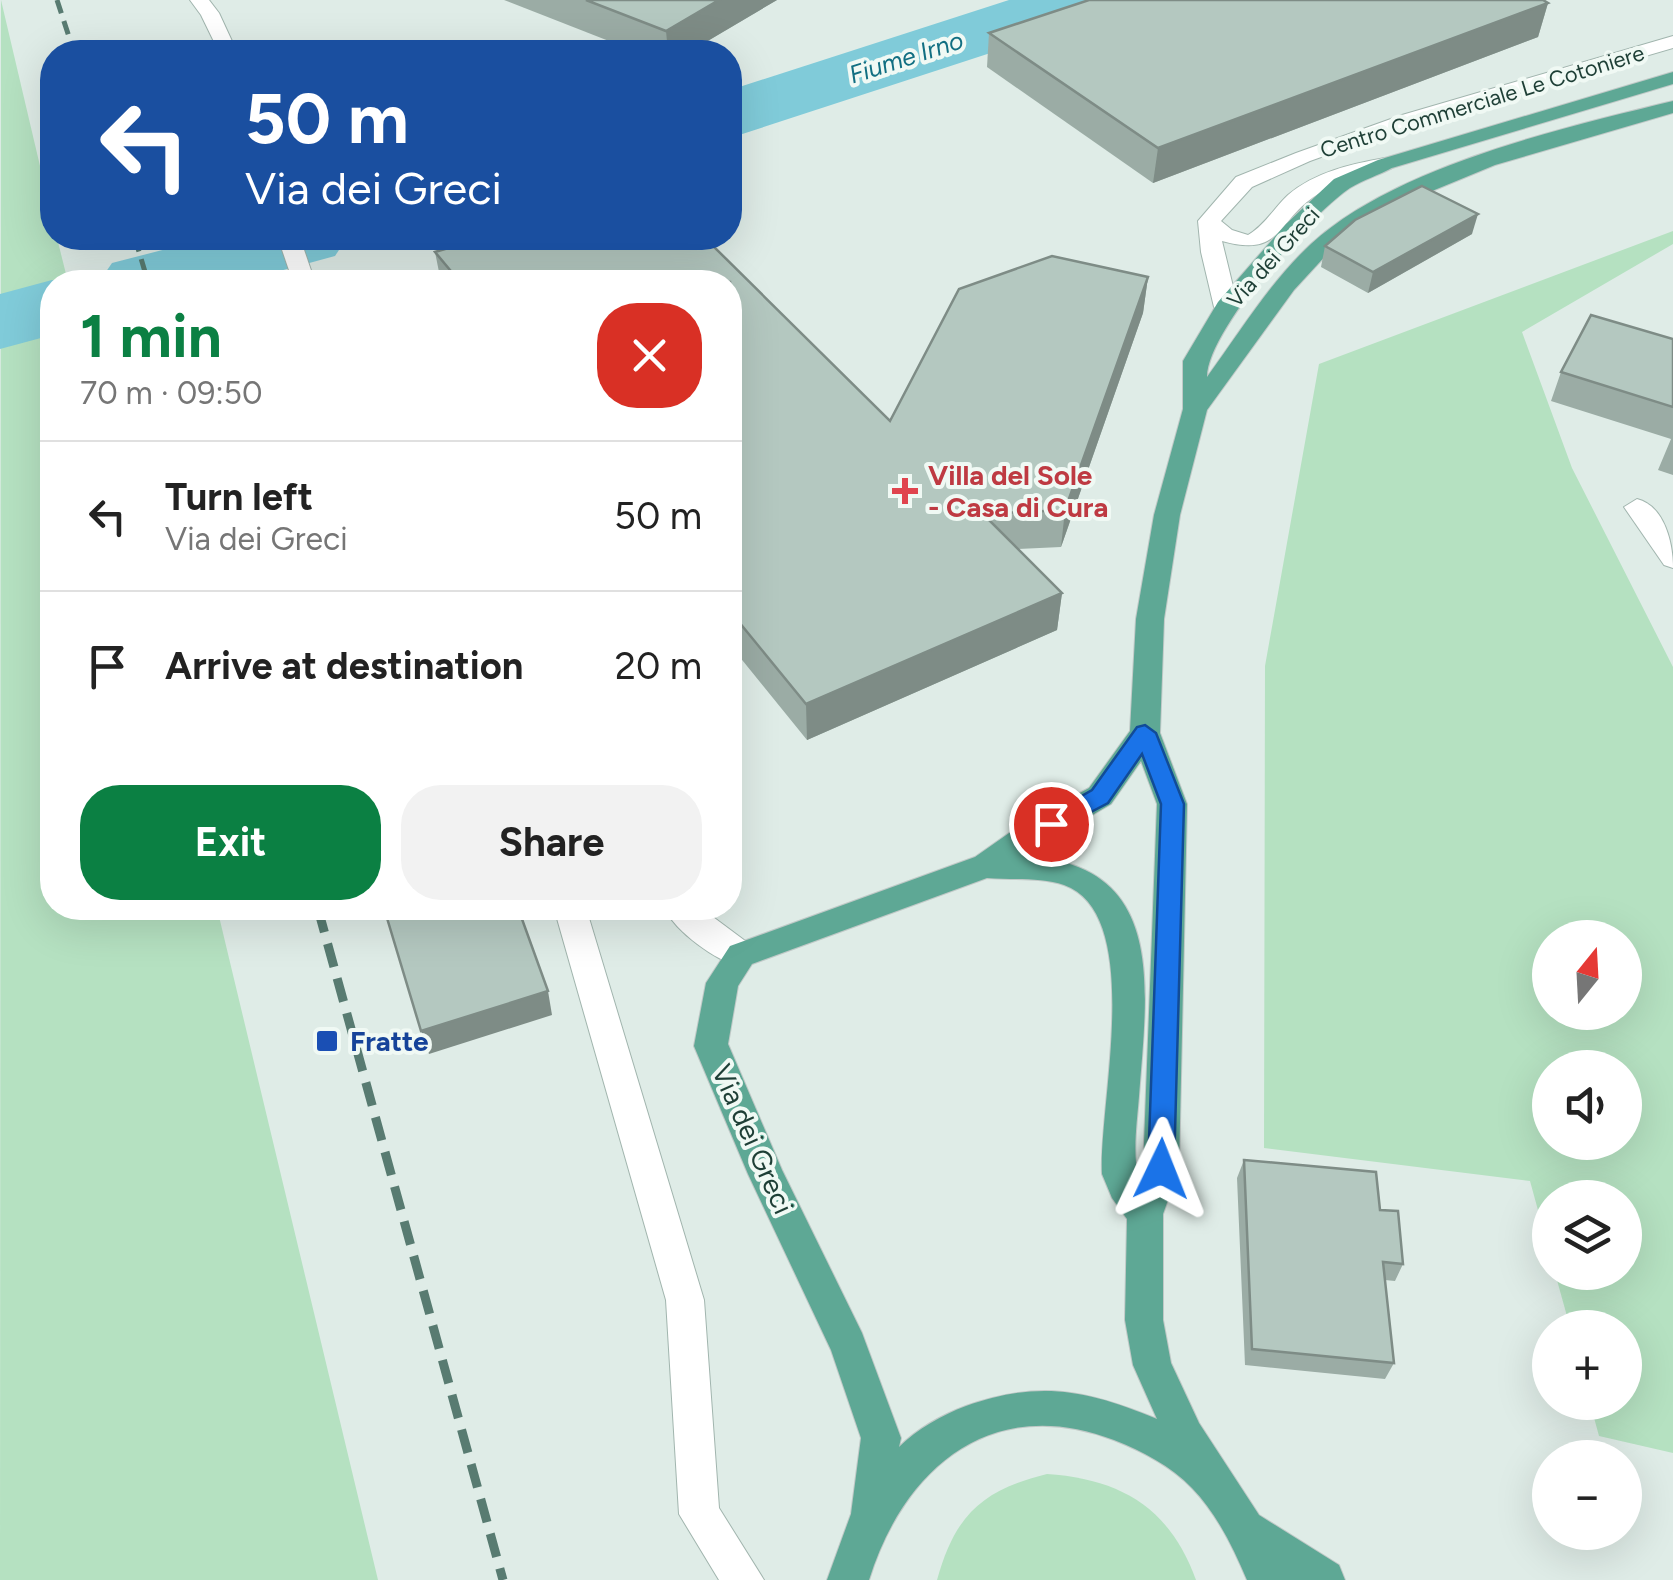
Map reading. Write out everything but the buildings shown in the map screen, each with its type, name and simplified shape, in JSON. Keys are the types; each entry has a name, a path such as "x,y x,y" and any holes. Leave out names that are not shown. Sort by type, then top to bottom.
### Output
{"main road":[{"name":"Via dei Greci","path":"1210,1479 1185,1437 1152,1366 1144,1320 1146,1214 1161,1169 1172,804 1145,733 1150,619 1160,552 1195,408 1195,360 1226,306 1294,230 1342,184 1385,164 1673,78"},
{"name":"Via dei Greci","path":"1195,408 1228,369 1259,316 1324,244 1363,218 1435,180 1673,107"},
{"path":"742,955 986,866 1030,834 1100,796 1145,733"},
{"path":"986,866 1063,873 1082,879 1115,912 1124,939 1128,977 1118,1115 1121,1181 1146,1214"},
{"name":"Via dei Greci","path":"742,955 722,984 711,1046 722,1064 766,1174 849,1346 868,1398 881,1438 870,1512"},
{"path":"848,1580 870,1512 900,1470 936,1440 979,1418 1026,1407 1075,1408 1123,1422 1170,1446 1210,1479 1248,1532 1268,1580"},
{"path":"1248,1532 1324,1580"}],"street":[{"path":"199,0 222,40"},
{"name":"Centro Commerciale Le Cotoniere","path":"1209,229 1244,182 1303,157 1409,119 1673,42"},
{"path":"1209,229 1250,242 1274,229 1285,211 1326,181 1350,170 1385,164"},
{"path":"1209,229 1226,306"},
{"path":"1673,518 1637,507 1673,559"},
{"path":"574,920 685,1300 699,1514 743,1580"},
{"path":"694,920 716,940 742,955"}],"green space":[{"path":"1,0 40,166 40,250 60,250 65,270 40,270 40,920 220,920 378,1580 0,1580"},
{"path":"1673,231 1673,244 1522,332 1572,468 1673,667 1673,1453 1642,1446 1642,1440 1599,1436 1595,1420 1642,1420 1642,1310 1565,1310 1560,1290 1642,1290 1642,1180 1532,1180 1532,1188 1530,1181 1264,1148 1265,666 1319,364"},
{"path":"1047,1474 1098,1483 1140,1502 1172,1534 1196,1580 937,1580 953,1538 974,1509 1005,1488"}],"waterway":[{"name":"Fiume Irno","path":"742,111 1082,0"},
{"name":"Fiume Irno","path":"187,270 261,250"},
{"name":"Fiume Irno","path":"0,322 40,310"}],"railway":[{"path":"57,0 70,40"},
{"path":"139,250 144,270"},
{"path":"321,920 503,1580"}],"place":[{"name":"Villa del Sole - Casa di Cura","path":"905,491"},
{"name":"Fratte","path":"327,1041"}],"route":[{"path":"1051,824 1100,796 1116,780 1126,757 1145,733 1172,804 1161,1169"}]}
